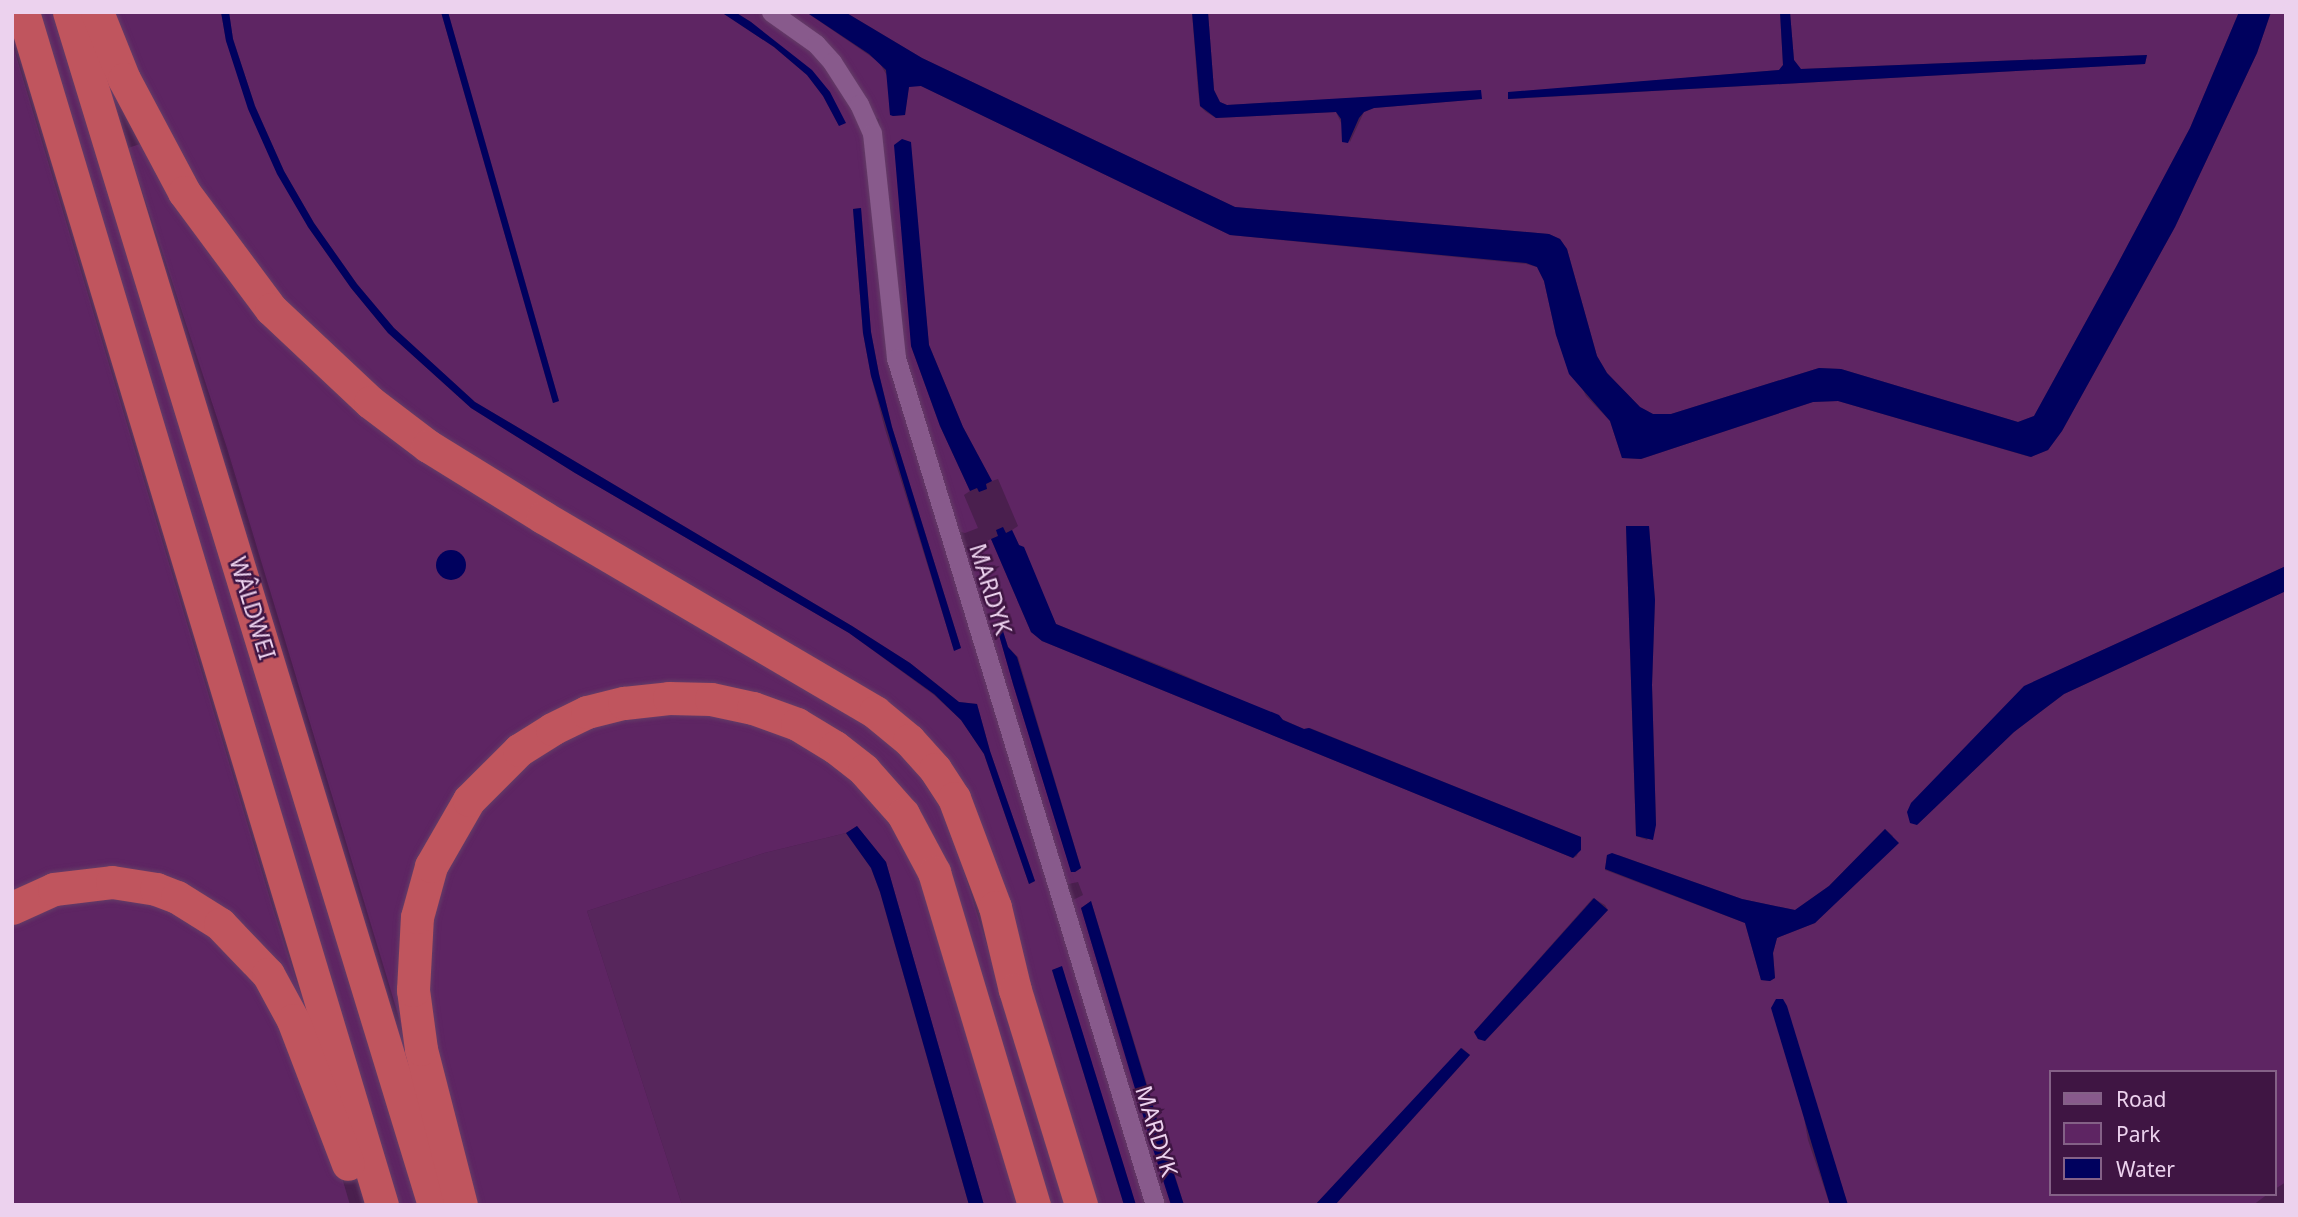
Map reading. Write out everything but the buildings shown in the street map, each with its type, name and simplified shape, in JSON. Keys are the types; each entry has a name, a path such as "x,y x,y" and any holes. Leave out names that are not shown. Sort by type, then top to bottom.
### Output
{"highway":[{"path":"23,12 382,1205"},
{"name":"WÂLDWEI","path":"69,12 434,1205"},
{"path":"97,12 124,79 184,192 271,309 370,402 428,446 531,510 875,712 909,740 935,769 954,798 995,907 1015,990 1081,1205"},
{"path":"461,1205 421,1049 413,990 414,937 431,866 450,827 469,800 519,750 552,729 587,712 624,703 669,698 711,699 753,708 797,724 835,747 864,770 903,814 934,872 1034,1205"},
{"path":"12,908 54,889 112,882 134,884 177,897 220,924 268,974 293,1020 353,1179 369,1205"}],"street":[{"name":"MARDYK","path":"771,12 816,44 832,62 859,104 872,133 896,358 1155,1205"}],"shaded area":[{"path":"846,833 871,868 880,892 969,1205 682,1205 587,911 764,853"}],"green space":[{"path":"37,12 52,12 417,1205 395,1205"},
{"path":"107,12 221,12 226,41 308,227 351,288 388,333 471,408 575,473 849,633 934,695 961,720 984,754 1029,884 1035,881 990,751 977,704 959,702 910,663 852,626 475,402 394,328 357,284 314,223 284,171 255,106 233,39 229,12 441,12 553,403 559,401 448,12 721,12 774,47 807,75 823,96 839,126 830,92 751,22 735,12 761,12 811,48 843,86 865,136 885,325 1148,1205 1136,1205 1062,967 1052,970 1124,1205 1095,1205 939,766 433,439 322,347 192,188","holes":["861,208 871,332 892,427 961,648 954,650 871,376 863,333 853,209"]},
{"path":"780,12 806,12 879,62 889,79 890,114 893,116 905,115 909,86 921,86 1230,235 1537,267 1544,281 1556,335 1586,396 1610,421 1622,458 1641,459 1813,402 1838,401 2030,457 2048,450 2062,431 2175,227 2257,53 2271,12 2286,12 2286,566 2059,670 1918,824 2014,732 2064,694 2286,591 2286,1182 2277,1188 2277,1070 2050,1070 2050,1196 2265,1196 2253,1205 1848,1205 1783,1000 1808,1140 1830,1205 1335,1205 1470,1055 1462,1048 1315,1205 1184,1205 1091,901 1081,908 1171,1205 1159,1205 1071,901 1083,895 1078,882 1064,885 964,554 967,550 991,539 1031,632 1042,641 1573,858 1577,856 1581,837 1310,728 1304,729 1177,672 1056,624 1012,530 1018,526 998,479 992,481 963,427 929,345 922,276 911,346 940,426 970,491 964,495 978,528 965,533 953,530 901,356 879,119 871,116","holes":["1626,526 1649,526 1655,600 1652,685 1656,824 1647,840 1636,836","1001,625 1008,647 1018,657 1081,868 1075,872 1071,871 1013,684 997,628","1885,829 1893,836 1815,923 1777,938 1773,953 1775,978 1770,981 1761,980 1745,923 1605,870 1607,855 1618,855 1742,899 1795,910 1829,886","1593,898 1608,910 1485,1041 1478,1039 1474,1032"]},
{"path":"845,12 1192,12 1200,106 1206,112 1216,118 1336,112 1350,142 1364,112 1374,108 1481,99 1481,91 1227,105 1220,102 1214,90 1208,12 1780,12 1783,65 1779,70 1508,93 1509,99 2145,64 2147,55 1800,69 1794,60 1790,12 2239,12 2190,128 2116,267 2034,416 2018,422 1841,369 1819,368 1671,414 1653,414 1640,407 1607,373 1597,356 1567,249 1560,239 1549,234 1235,207 922,58"},
{"path":"12,42 308,1017 181,889 12,899"},
{"path":"146,142 289,336 855,711 909,760 942,810 953,836 1068,1205 1048,1205 951,892 805,720 597,700 439,829 410,1054 227,448 128,148"},
{"path":"710,711 795,737 852,774 916,854 1019,1205 984,1205 886,862 857,826 846,833 764,853 587,911 682,1205 467,1205 423,1015 428,900 477,803 559,737 630,712"},
{"path":"159,898 251,967 329,1133 350,1205 12,1205 12,924 57,899"}],"water":[{"path":"221,12 229,12 233,39 255,106 284,171 314,223 357,284 394,328 475,402 852,626 910,663 959,702 977,704 990,751 1035,881 1029,884 984,754 961,720 934,694 849,633 575,473 471,408 388,333 351,288 308,227 277,174 248,109 226,41"},
{"path":"441,12 448,12 559,401 553,403"},
{"path":"721,12 735,12 751,22 812,70 830,92 846,123 839,126 823,96 807,75 774,47"},
{"path":"806,12 845,12 922,58 1235,207 1549,234 1560,239 1567,249 1597,356 1607,373 1640,407 1653,414 1671,414 1819,368 1841,369 2018,422 2034,416 2116,267 2190,128 2239,12 2271,12 2257,53 2175,227 2062,431 2048,450 2031,457 1838,401 1813,402 1641,459 1622,458 1610,421 1569,374 1556,335 1544,281 1537,267 1526,263 1230,235 921,86 909,87 905,115 890,115 886,70 869,54"},
{"path":"1192,12 1208,12 1214,90 1220,102 1227,105 1481,90 1482,99 1374,108 1364,112 1359,118 1348,143 1342,142 1341,119 1336,112 1216,118 1200,106"},
{"path":"1780,12 1790,12 1794,60 1801,69 2147,55 2145,64 1508,99 1508,92 1779,70 1783,65"},
{"path":"902,139 911,142 929,345 963,427 992,481 986,484 987,489 979,492 977,488 970,491 940,426 911,346 894,145"},
{"path":"861,208 871,332 879,374 892,427 961,648 954,651 871,376 863,333 853,209"},
{"path":"1626,526 1649,526 1655,600 1652,685 1656,825 1653,840 1636,836"},
{"path":"1003,527 1006,533 1012,530 1019,545 1024,547 1056,624 1279,715 1283,720 1304,729 1309,728 1581,837 1581,850 1573,858 1042,641 1031,632 991,539 998,536 996,530"},
{"path":"451,550 462,554 466,565 462,576 451,580 440,576 436,565 440,554"},
{"path":"2286,566 2286,591 2064,694 2014,732 1917,825 1910,823 1907,812 1911,803 2024,686"},
{"path":"1001,625 1008,647 1017,657 1081,868 1075,872 1071,872 1013,684 997,628"},
{"path":"857,826 886,862 984,1205 969,1205 880,892 871,868 846,833"},
{"path":"1885,829 1899,843 1815,923 1777,938 1773,953 1775,978 1770,981 1761,980 1745,923 1605,869 1607,855 1612,853 1742,899 1795,910 1829,886"},
{"path":"1594,898 1608,910 1485,1041 1478,1039 1474,1032"},
{"path":"1091,901 1184,1205 1171,1205 1153,1149 1081,908"},
{"path":"1062,966 1136,1205 1124,1205 1052,970"},
{"path":"1776,999 1783,999 1787,1006 1848,1205 1830,1205 1771,1008"},
{"path":"1461,1048 1470,1055 1335,1205 1315,1205"}]}
